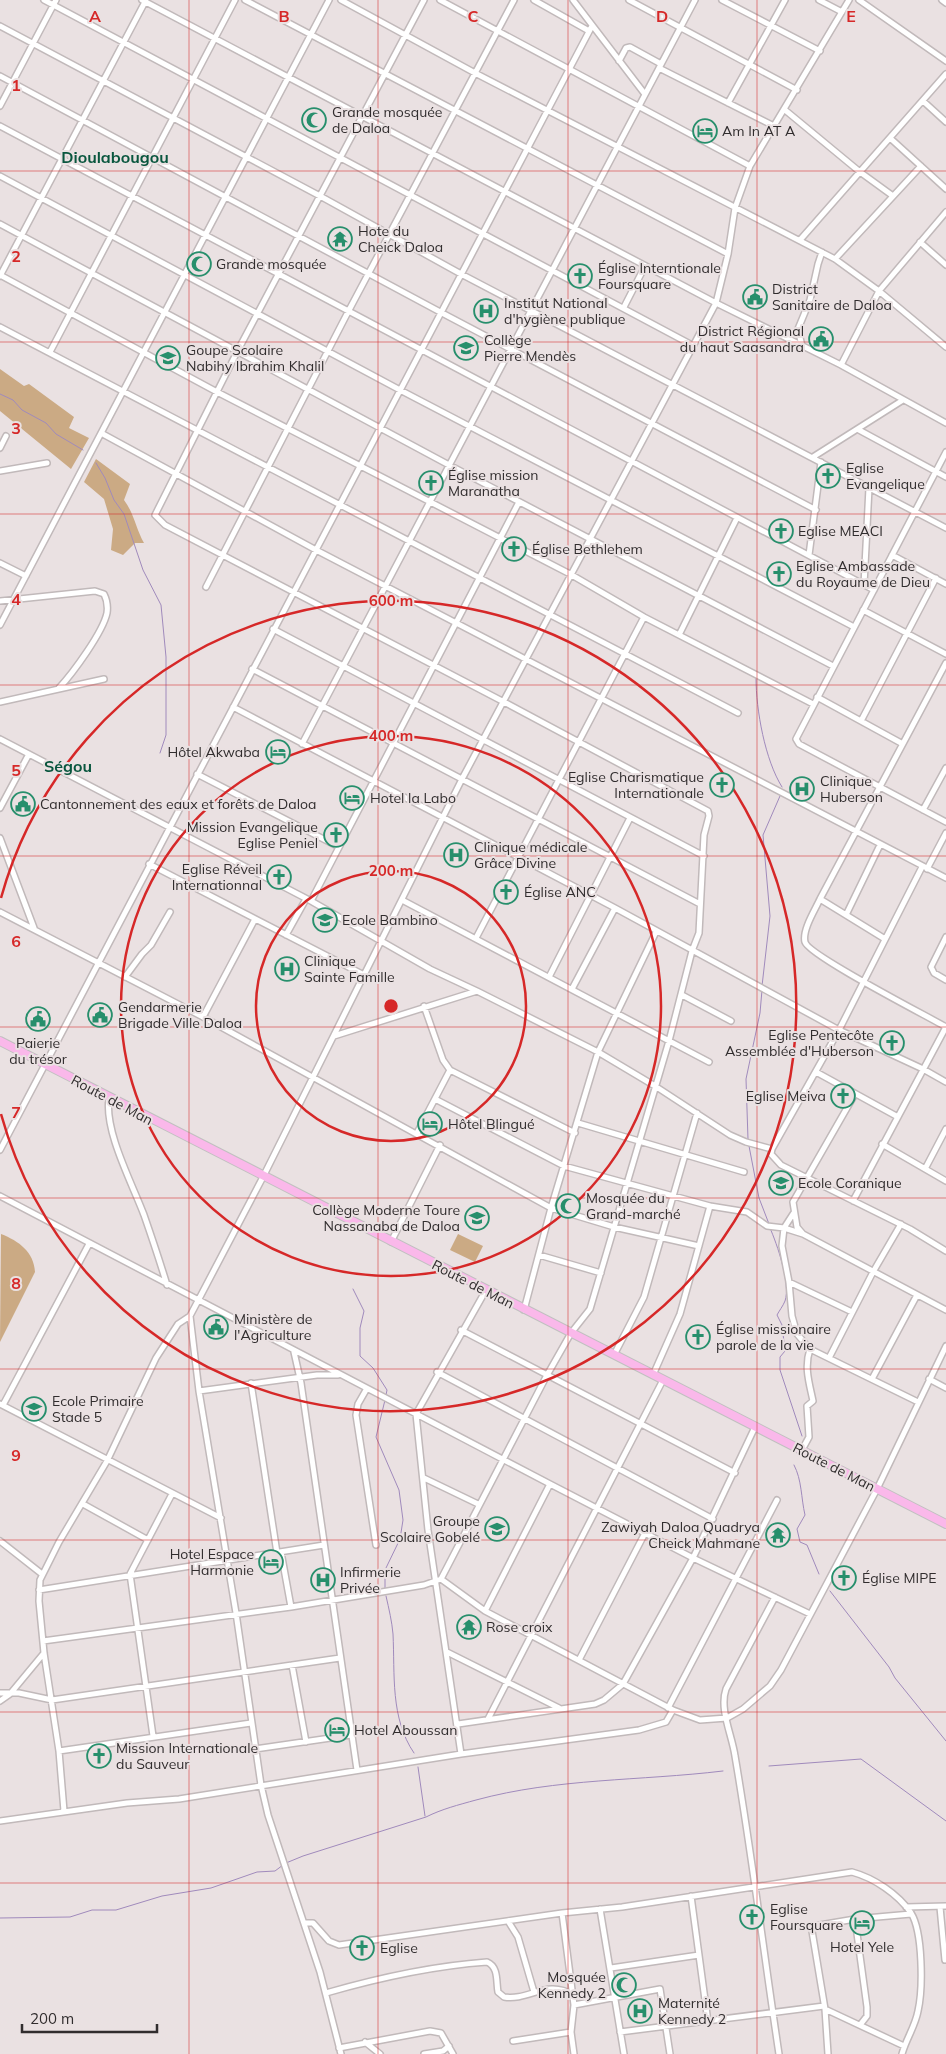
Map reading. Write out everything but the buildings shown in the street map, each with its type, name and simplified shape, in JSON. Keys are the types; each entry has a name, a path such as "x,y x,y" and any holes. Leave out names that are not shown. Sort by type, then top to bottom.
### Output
{"highway":[{"name":"Route de Man","path":"0,1042 946,1524"}],"street":[{"path":"44,0 55,2 123,43 340,157 409,196 624,307 692,345"},
{"path":"813,704 644,617 570,574 288,430 71,312 0,276 144,0 574,229 841,365 946,423"},
{"path":"50,352 235,0"},
{"path":"245,0 728,254"},
{"path":"0,625 15,600 100,433 329,0"},
{"path":"340,0 475,73 835,259 879,291 946,347"},
{"path":"424,0 237,352 174,473 155,515 165,525 365,628 433,666 708,811 709,814 704,830 699,934 692,951 669,1041 588,1314 571,1333 546,1376 438,1581"},
{"path":"440,0 750,166"},
{"path":"206,587 348,312 514,0"},
{"path":"534,0 590,28"},
{"path":"573,0 590,28 644,93"},
{"path":"629,0 797,90"},
{"path":"302,744 344,668 644,93 695,0"},
{"path":"722,0 820,51"},
{"path":"728,103 785,0"},
{"path":"819,0 842,12"},
{"path":"453,2054 440,2033 430,2031 365,2042 340,2051 326,1992 260,1785 236,1614 199,1391 190,1316 264,1178 462,779 630,460 716,303 728,254 735,208 750,166 850,0"},
{"path":"859,0 946,61"},
{"path":"942,0 946,4"},
{"path":"0,106 55,2"},
{"path":"0,26 320,196 530,311 946,528"},
{"path":"0,1150 273,629 442,313 568,67 590,28"},
{"path":"619,61 626,48 630,47 660,66 774,126"},
{"path":"800,240 946,74"},
{"path":"0,76 442,313 816,510"},
{"path":"923,100 946,122"},
{"path":"785,110 860,172 893,196"},
{"path":"0,126 874,590"},
{"path":"890,138 946,189"},
{"path":"835,259 921,166"},
{"path":"0,176 400,390 854,627"},
{"path":"841,365 879,291 946,212"},
{"path":"0,224 380,429 833,666"},
{"path":"920,242 946,265"},
{"path":"802,346 798,331 810,300 822,252"},
{"path":"624,307 645,266"},
{"path":"0,327 478,579 738,713"},
{"path":"813,457 859,430 902,400"},
{"path":"859,430 946,477"},
{"path":"100,433 316,550 946,878"},
{"path":"0,448 6,436"},
{"path":"946,452 817,696 797,742 946,822"},
{"path":"810,555 822,462"},
{"path":"0,471 47,463"},
{"path":"864,585 869,488"},
{"path":"286,935 339,847 519,502"},
{"path":"679,635 737,518"},
{"path":"892,555 946,584"},
{"path":"0,562 26,576"},
{"path":"861,721 936,578"},
{"path":"0,601 95,591 104,594 108,605 105,620 80,661 59,688"},
{"path":"863,610 946,654"},
{"path":"476,938 644,617"},
{"path":"273,629 412,704 704,856"},
{"path":"854,1201 882,1144 946,1027 808,949 804,942 805,934 820,899 878,787 946,662"},
{"path":"252,669 700,904"},
{"path":"0,702 104,679"},
{"path":"817,696 901,744"},
{"path":"233,708 615,908 839,1030 923,1069 946,1082"},
{"path":"0,739 308,900 430,969 598,1052 655,1086 730,1135 746,1142 772,1148"},
{"path":"0,808 29,754"},
{"path":"923,810 946,768"},
{"path":"197,774 339,847"},
{"path":"549,976 630,818"},
{"path":"945,1248 807,1178 774,1160 771,1154 772,1148 839,1030 885,939 946,833"},
{"path":"0,838 34,929"},
{"path":"846,915 880,845"},
{"path":"149,864 364,975"},
{"path":"820,899 885,939"},
{"path":"402,900 709,1062"},
{"path":"572,989 615,908"},
{"path":"0,912 203,1017 312,1078 440,1145 551,1208 614,1227 661,1236 698,1246"},
{"path":"125,978 151,945 170,912"},
{"path":"203,1017 255,919"},
{"path":"524,1310 551,1208 598,1052 656,932"},
{"path":"946,937 931,967 934,972 946,980"},
{"path":"334,1036 424,1006 477,991"},
{"path":"682,995 730,1021"},
{"path":"424,1006 443,1060 450,1070 575,1133"},
{"path":"417,1133 450,1070"},
{"path":"816,1072 898,1117"},
{"path":"803,1234 797,1227 793,1202 855,1094"},
{"path":"109,1098 107,1111 112,1134 145,1216 168,1285"},
{"path":"435,1099 564,1166 710,1206 749,1212 767,1226 784,1228 803,1234 946,1310"},
{"path":"614,1355 644,1297 697,1113"},
{"path":"578,1123 744,1172"},
{"path":"925,1169 946,1129"},
{"path":"882,1144 946,1181"},
{"path":"391,1242 440,1145"},
{"path":"0,1196 366,1390 416,1414 693,1558 810,1614"},
{"path":"653,1375 680,1314 710,1206"},
{"path":"794,1214 784,1228 782,1246 789,1282 790,1304 797,1334 810,1349 918,1402"},
{"path":"829,1358 900,1224"},
{"path":"89,1244 2,1404 221,1518"},
{"path":"539,1255 601,1273"},
{"path":"789,1282 852,1312"},
{"path":"461,1754 424,1478 416,1436 416,1414 437,1372 486,1290"},
{"path":"872,1379 917,1295"},
{"path":"64,1811 59,1751 44,1653 39,1590 42,1574 107,1460 156,1358 178,1324 190,1316"},
{"path":"461,1330 735,1473"},
{"path":"43,1641 331,1601 438,1581 486,1611 670,1709 700,1720 727,1718 743,1709 770,1686 781,1670 877,1489 946,1346"},
{"path":"802,1450 809,1437 807,1406 813,1401 807,1375 807,1359 810,1349"},
{"path":"294,1352 300,1378 357,1770"},
{"path":"437,1372 713,1519"},
{"path":"199,1391 300,1378 317,1374 340,1375"},
{"path":"929,1379 946,1388"},
{"path":"488,1719 642,1425 663,1380"},
{"path":"251,1383 279,1552 291,1607"},
{"path":"366,1390 358,1404 356,1415 376,1545"},
{"path":"458,1724 594,1704 604,1700 623,1684 693,1558 735,1473 755,1427"},
{"path":"424,1478 478,1504"},
{"path":"486,1611 550,1484"},
{"path":"153,1736 130,1574 172,1494"},
{"path":"0,1821 64,1811 179,1799 461,1754 639,1730 666,1722 670,1709 777,1500"},
{"path":"83,1504 148,1540"},
{"path":"579,1660 645,1533"},
{"path":"0,1541 42,1574"},
{"path":"39,1590 130,1574 324,1545"},
{"path":"774,1597 726,1689 723,1701 756,1885 779,2054"},
{"path":"447,1652 559,1708"},
{"path":"0,1701 10,1694 44,1653"},
{"path":"0,1693 52,1700 340,1658"},
{"path":"292,1665 306,1742"},
{"path":"59,1751 251,1723"},
{"path":"255,1749 351,1735"},
{"path":"304,1922 313,1923 329,1941 339,1945 852,1872 876,1882 912,1914 920,1956 920,1997 916,2020 902,2054"},
{"path":"691,1896 708,2022"},
{"path":"906,1907 943,1907 946,1960"},
{"path":"600,1909 616,1996 624,2054"},
{"path":"562,1913 574,2005 571,2032 574,2054"},
{"path":"828,2054 825,2007 812,1931 814,1926 855,1919 912,1914"},
{"path":"855,1919 867,2007 867,2016 860,2025"},
{"path":"508,1921 518,1937 534,1992"},
{"path":"611,1968 699,1955"},
{"path":"326,1992 347,1985 392,1976 487,1962 493,1966 498,1979 498,1992 504,1997 560,1988 573,1995"},
{"path":"574,2005 660,1989 670,2054"},
{"path":"620,2032 825,2007 904,2046"},
{"path":"513,2041 571,2032"},
{"path":"365,2042 380,2054"},
{"path":"424,2054 443,2051 449,2046"}],"shaded area":[{"path":"0,369 24,386 29,384 74,417 69,428 89,438 71,469 0,411"},
{"path":"96,459 130,484 124,500 144,543 135,543 123,555 111,550 113,529 104,499 84,482"},
{"path":"1,1234 14,1240 29,1253 35,1272 0,1342"},
{"path":"458,1234 483,1246 475,1262 450,1250"}],"waterway":[{"path":"0,394 13,400 22,410 46,423 56,434 83,450"},
{"path":"96,463 105,478 114,500 124,514 143,570 161,605 166,657 166,735 160,753"},
{"path":"756,678 756,691 766,749 782,787"},
{"path":"762,986 770,916 763,835 780,796"},
{"path":"748,1139 746,1079 760,1013 762,990"},
{"path":"749,1146 759,1198 769,1224"},
{"path":"770,1228 785,1275 786,1285 785,1301 777,1315 782,1325 785,1351 780,1357 780,1370 802,1436"},
{"path":"353,1289 364,1311 360,1328 360,1356 373,1368 387,1390 386,1395"},
{"path":"385,1400 376,1437 399,1490 403,1520 400,1539 385,1570 385,1588"},
{"path":"794,1465 800,1483 805,1515 797,1529 800,1542 807,1545 819,1574"},
{"path":"830,1591 889,1667 895,1678 946,1741"},
{"path":"386,1596 393,1634 397,1711 406,1739 414,1753"},
{"path":"769,1766 861,1759 946,1821"},
{"path":"418,1767 425,1816"},
{"path":"286,1863 426,1817 450,1807 506,1793 568,1784 723,1771"},
{"path":"0,1918 70,1917 92,1910 116,1910 162,1896 211,1888 257,1872 275,1871 283,1865"}],"place":[{"name":"Grande mosquée de Daloa","path":"314,120"},
{"name":"Am In AT A","path":"705,131"},
{"name":"Hote du Cheick Daloa","path":"340,239"},
{"name":"Grande mosquée","path":"199,264"},
{"name":"Église Interntionale Foursquare","path":"580,276"},
{"name":"District Sanitaire de Daloa","path":"755,297"},
{"name":"Institut National d'hygiène publique","path":"486,311"},
{"name":"District Régional du haut Saasandra","path":"821,339"},
{"name":"Collège Pierre Mendès","path":"466,348"},
{"name":"Goupe Scolaire Nabihy Ibrahim Khalil","path":"168,358"},
{"name":"Eglise Evangelique","path":"828,476"},
{"name":"Église mission Maranatha","path":"431,483"},
{"name":"Eglise MEACI","path":"781,531"},
{"name":"Église Bethlehem","path":"514,549"},
{"name":"Eglise Ambassade du Royaume de Dieu","path":"779,574"},
{"name":"Hôtel Akwaba","path":"278,752"},
{"name":"Eglise Charismatique Internationale","path":"722,785"},
{"name":"Clinique Huberson","path":"802,789"},
{"name":"Hotel la Labo","path":"352,798"},
{"name":"Cantonnement des eaux et forêts de Daloa","path":"23,804"},
{"name":"Mission Evangelique Eglise Peniel","path":"336,835"},
{"name":"Clinique médicale Grâce Divine","path":"456,855"},
{"name":"Eglise Réveil Internationnal","path":"279,877"},
{"name":"Église ANC","path":"506,892"},
{"name":"Ecole Bambino","path":"325,920"},
{"name":"Clinique Sainte Famille","path":"287,969"},
{"name":"Gendarmerie Brigade Ville Daloa","path":"100,1015"},
{"name":"Paierie du trésor","path":"38,1019"},
{"name":"Eglise Pentecôte Assemblée d'Huberson","path":"892,1043"},
{"name":"Eglise Meiva","path":"843,1096"},
{"name":"Hôtel Blingué","path":"430,1124"},
{"name":"Ecole Coranique","path":"781,1183"},
{"name":"Mosquée du Grand-marché","path":"568,1206"},
{"name":"Collège Moderne Toure Nassanaba de Daloa","path":"477,1218"},
{"name":"Ministère de l'Agriculture","path":"216,1327"},
{"name":"Église missionaire parole de la vie","path":"698,1337"},
{"name":"Ecole Primaire Stade 5","path":"34,1409"},
{"name":"Groupe Scolaire Gobelé","path":"497,1529"},
{"name":"Zawiyah Daloa Quadrya Cheick Mahmane","path":"778,1535"},
{"name":"Hotel Espace Harmonie","path":"271,1562"},
{"name":"Église MIPE","path":"844,1578"},
{"name":"Infirmerie Privée","path":"323,1580"},
{"name":"Rose croix","path":"469,1627"},
{"name":"Hotel Aboussan","path":"337,1730"},
{"name":"Mission Internationale du Sauveur","path":"99,1756"},
{"name":"Eglise Foursquare","path":"752,1917"},
{"name":"Hotel Yele","path":"862,1923"},
{"name":"Eglise","path":"362,1948"},
{"name":"Mosquée Kennedy 2","path":"624,1985"},
{"name":"Maternité Kennedy 2","path":"640,2011"}],"district":[{"name":"Dioulabougou","path":"115,157"},
{"name":"Ségou","path":"68,766"}]}
